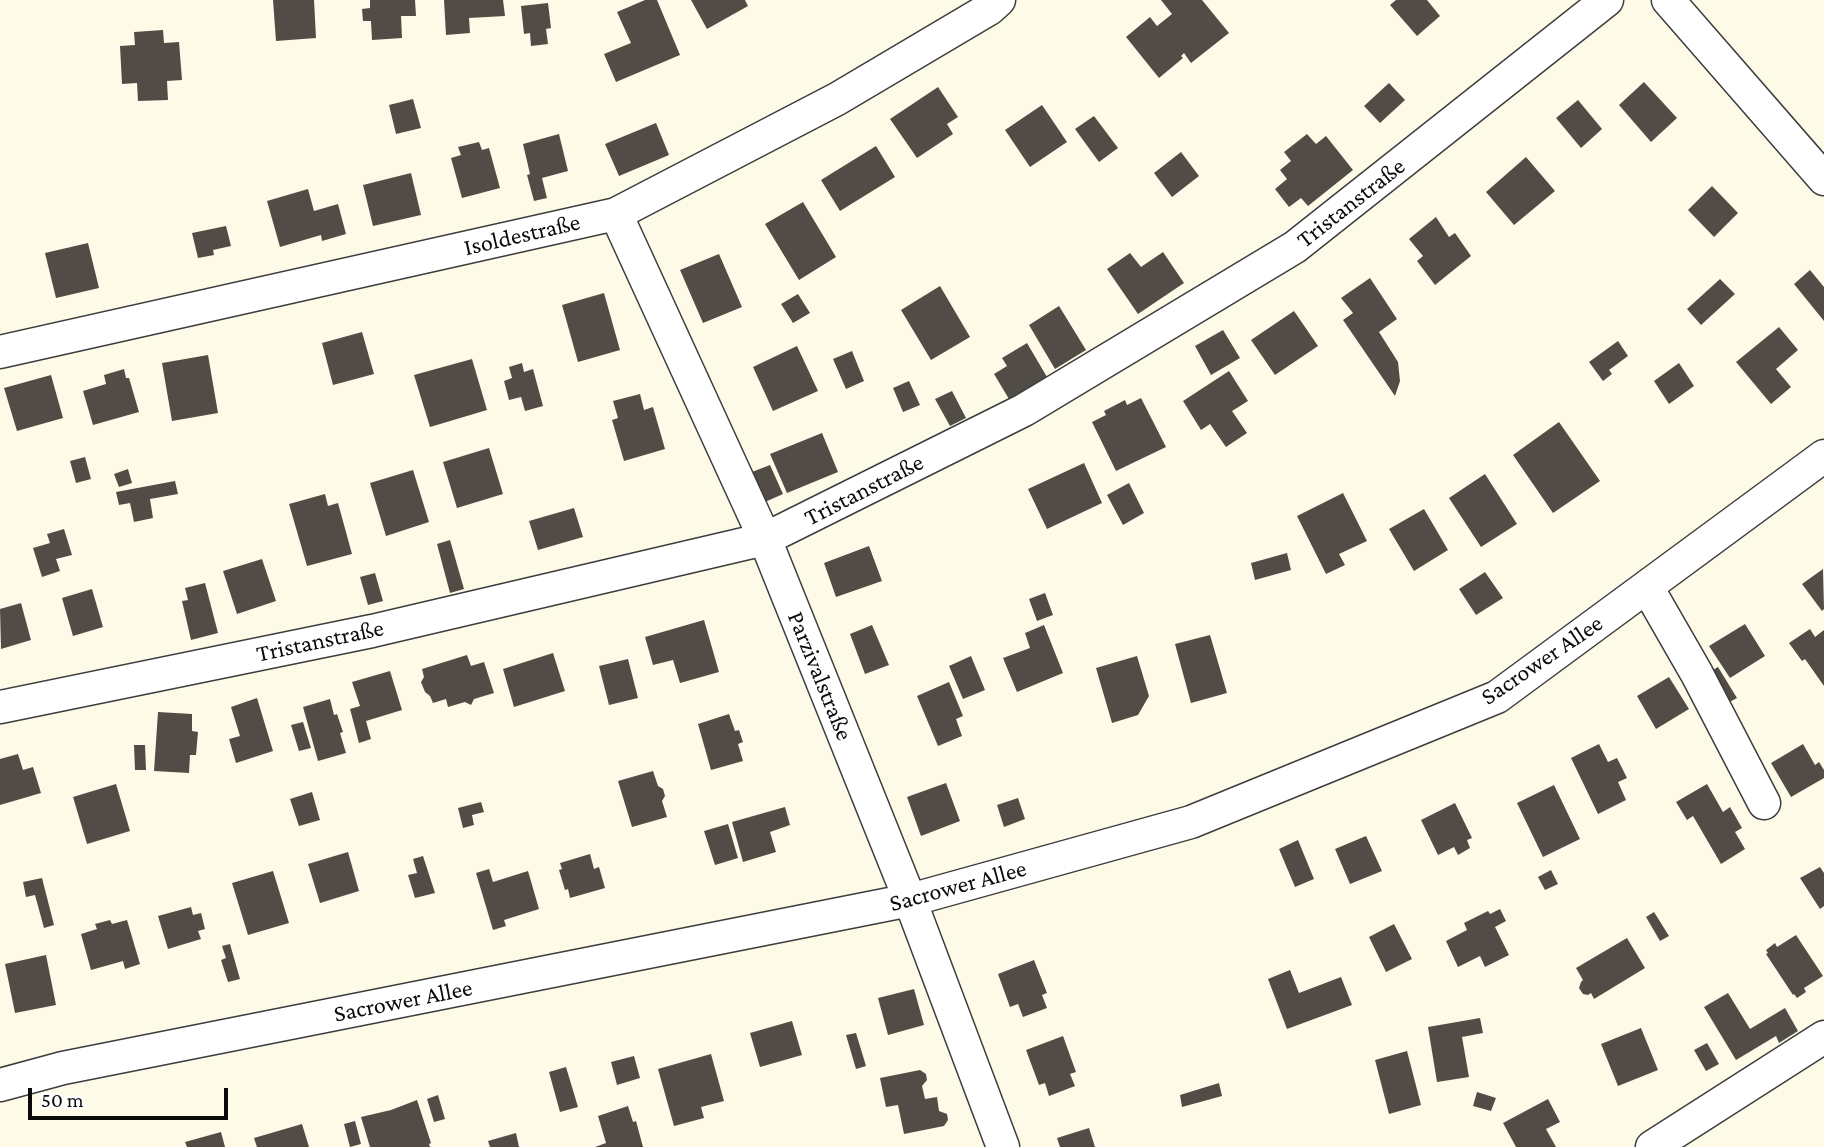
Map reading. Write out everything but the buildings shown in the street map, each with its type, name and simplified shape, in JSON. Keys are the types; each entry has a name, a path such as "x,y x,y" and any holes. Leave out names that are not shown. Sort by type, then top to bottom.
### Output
{"street":[{"name":"Isoldestraße","path":"0,352 615,214 837,99 989,9 999,0"},
{"name":"Tristanstraße","path":"0,707 372,631 765,539 1024,410 1295,247 1607,0"},
{"path":"1668,0 1824,179"},
{"name":"Parzivalstraße","path":"615,214 765,539 910,900 1003,1147"},
{"name":"Sacrower Allee","path":"0,1085 63,1068 910,900 1191,822 1497,697 1824,456"},
{"path":"1647,587 1697,674 1763,803"},
{"path":"1652,1147 1824,1037"}]}
